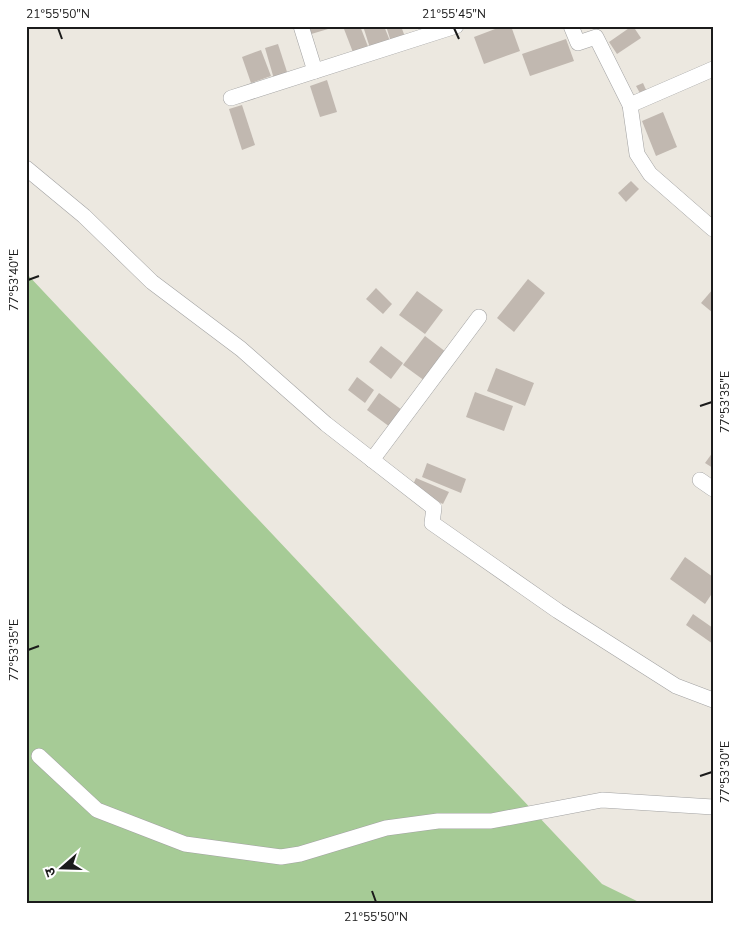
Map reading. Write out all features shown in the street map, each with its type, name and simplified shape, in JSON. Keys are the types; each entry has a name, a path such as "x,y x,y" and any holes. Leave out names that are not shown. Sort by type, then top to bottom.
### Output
{"street":[{"path":"301,26 315,71"},
{"path":"231,98 456,26"},
{"path":"571,26 578,43 596,37 630,105 637,154 650,174 713,229"},
{"path":"630,105 713,70"},
{"path":"26,168 84,216 152,282 241,349 326,424 434,508 432,523 558,611 676,686 713,700"},
{"path":"372,460 478,318"},
{"path":"700,480 713,489"},
{"path":"39,756 97,810 185,844 281,857 300,854 386,828 438,821 491,821 602,800 713,807"}],"green space":[{"path":"26,273 602,884 643,904 26,904"}],"building":[{"path":"305,26 328,26 328,29 308,35"},
{"path":"351,26 360,26 369,49 354,55 344,29"},
{"path":"363,26 384,26 390,41 370,48"},
{"path":"386,26 401,26 405,37 391,42"},
{"path":"503,26 511,26 520,51 484,64 474,37"},
{"path":"632,26 641,38 617,54 609,42"},
{"path":"566,39 574,61 530,76 522,54"},
{"path":"278,44 288,75 274,79 265,48"},
{"path":"261,50 271,76 251,83 242,57"},
{"path":"327,80 337,112 320,117 310,86"},
{"path":"643,83 647,92 641,95 636,86"},
{"path":"242,105 255,145 242,150 229,109"},
{"path":"663,112 677,147 656,156 642,121"},
{"path":"631,181 639,189 626,202 618,193"},
{"path":"528,279 545,293 514,332 497,318"},
{"path":"376,288 392,304 383,314 366,299"},
{"path":"713,289 713,313 701,303"},
{"path":"417,291 443,310 425,334 399,315"},
{"path":"425,336 446,352 425,381 403,365"},
{"path":"381,346 403,363 391,379 369,362"},
{"path":"496,368 534,383 525,406 487,391"},
{"path":"357,377 374,390 365,403 348,390"},
{"path":"475,392 513,406 504,431 466,417"},
{"path":"379,393 402,410 390,427 367,410"},
{"path":"713,452 713,468 705,463"},
{"path":"427,463 466,479 461,493 422,477"},
{"path":"416,478 449,492 443,504 411,489"},
{"path":"685,557 713,577 713,592 705,604 670,579"},
{"path":"693,614 713,628 713,644 686,625"}]}
